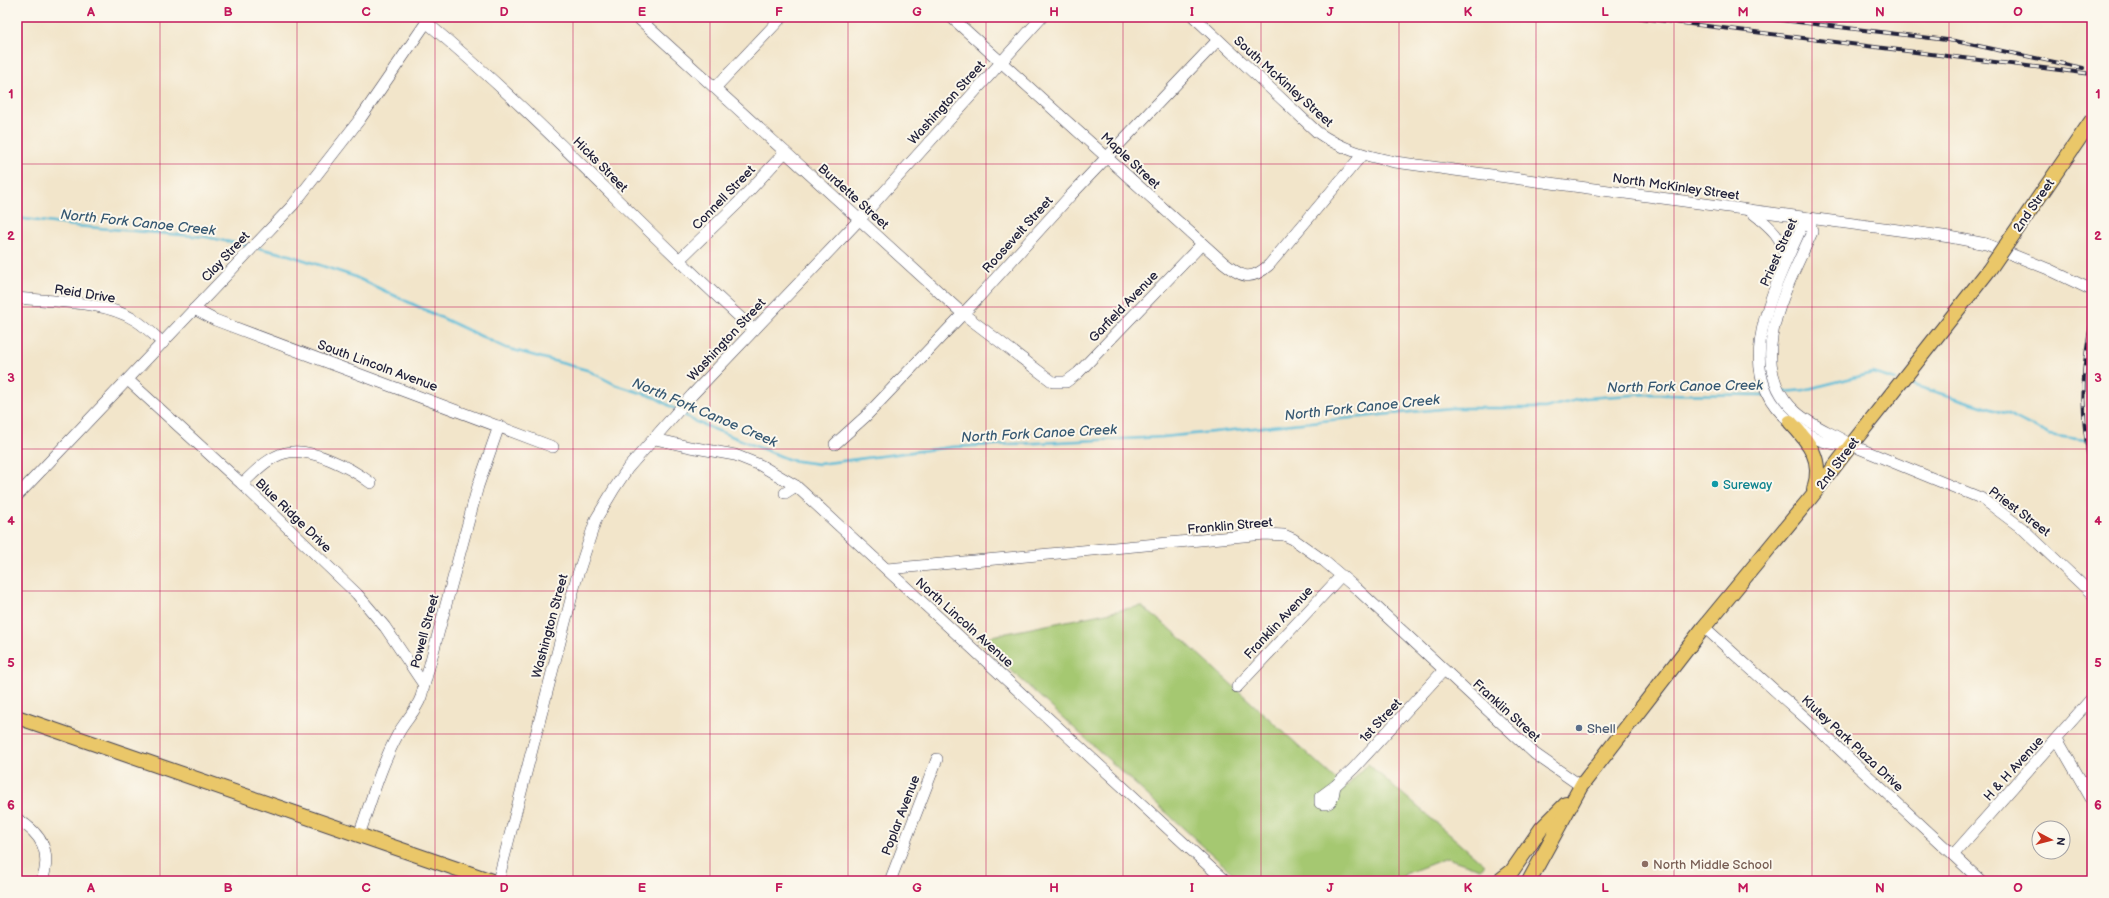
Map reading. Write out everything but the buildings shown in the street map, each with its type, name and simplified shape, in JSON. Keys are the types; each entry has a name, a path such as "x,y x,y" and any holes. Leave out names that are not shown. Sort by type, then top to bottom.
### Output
{"main road":[{"name":"2nd Street","path":"1529,881 1572,798 1704,627 1812,496 1989,270 2092,120"},
{"path":"1789,416 1808,441 1815,454 1818,473 1812,496"},
{"path":"17,717 492,881"},
{"name":"2nd Street","path":"1499,881 1512,871 1551,817 1572,798"}],"street":[{"name":"Burdette Street","path":"637,17 962,313 1047,379 1060,383"},
{"path":"715,88 782,17"},
{"name":"Maple Street","path":"952,17 1202,244 1237,273 1251,276 1261,272 1269,265 1362,154"},
{"name":"Washington Street","path":"498,881 569,602 596,519 628,468 692,395 859,220 1042,17"},
{"name":"South McKinley Street","path":"1194,17 1317,132 1339,146 1362,154"},
{"name":"Clay Street","path":"17,496 164,343 194,309 293,205 360,119 428,20"},
{"name":"Hicks Street","path":"428,20 513,99 706,287 754,330"},
{"name":"Roosevelt Street","path":"835,444 865,417 1218,40"},
{"name":"Connell Street","path":"679,260 738,203 785,152"},
{"name":"North McKinley Street","path":"1362,154 1395,162 1921,232 1986,244 2048,269 2092,290"},
{"path":"1749,210 1772,229 1781,242 1784,251 1782,271"},
{"name":"Priest Street","path":"1809,218 1801,228 1782,271 1760,335 1758,348 1760,373 1769,396 1789,416 1816,439 1832,445 1851,445 1983,499 2024,529 2092,594"},
{"name":"Priest Street","path":"1789,416 1783,397 1772,372 1770,351 1773,328 1812,232 1809,218"},
{"name":"Garfield Avenue","path":"1060,383 1066,382 1078,373 1202,244"},
{"name":"Reid Drive","path":"17,298 76,304 115,310 135,320 164,343"},
{"name":"South Lincoln Avenue","path":"194,309 215,320 553,447"},
{"name":"Blue Ridge Drive","path":"128,380 242,484 372,611 412,664 424,685"},
{"name":"Powell Street","path":"359,836 389,752 398,734 419,704 478,486 499,426"},
{"name":"North Lincoln Avenue","path":"655,439 735,455 760,465 796,486 1225,881"},
{"path":"242,484 277,456 297,451 310,453 336,463 360,474 371,482"},
{"path":"785,492 796,486"},
{"name":"Franklin Street","path":"887,569 1275,534 1284,535 1301,543 1341,576 1535,754 1581,786"},
{"name":"Franklin Avenue","path":"1237,687 1341,576"},
{"name":"Klutey Park Plaza Drive","path":"1704,627 1981,881"},
{"name":"1st Street","path":"1334,786 1354,768 1443,671"},
{"name":"H & H Avenue","path":"1952,855 2092,698"},
{"path":"2057,739 2092,800"},
{"name":"Poplar Avenue","path":"890,881 937,759"},
{"path":"17,819 36,832 44,847 46,864 42,881"}],"green space":[{"path":"1141,606 1173,631 1345,788 1368,764 1485,865 1480,869 1447,858 1405,874 1401,881 1241,881 977,639"}],"waterway":[{"name":"North Fork Canoe Creek","path":"17,218 75,226 206,237 249,246"},
{"name":"North Fork Canoe Creek","path":"258,248 289,255 353,276 506,348 587,370 616,385 654,397 675,409"},
{"name":"North Fork Canoe Creek","path":"1784,392 1804,390 1872,373 1896,380"},
{"name":"North Fork Canoe Creek","path":"1906,383 2008,414 2049,435 2092,441"},
{"name":"North Fork Canoe Creek","path":"681,413 694,421 790,460 819,464 951,447 1163,437 1451,408 1545,408 1585,398 1649,394 1765,395"}],"railway":[{"path":"1634,17 2092,74"},
{"path":"1756,17 1955,41 2083,68"},
{"path":"2092,319 2087,346 2083,386 2086,437 2092,475"}],"place":[{"name":"Sureway","path":"1715,484"},
{"name":"Shell","path":"1579,728"},
{"name":"North Middle School","path":"1645,864"}]}
